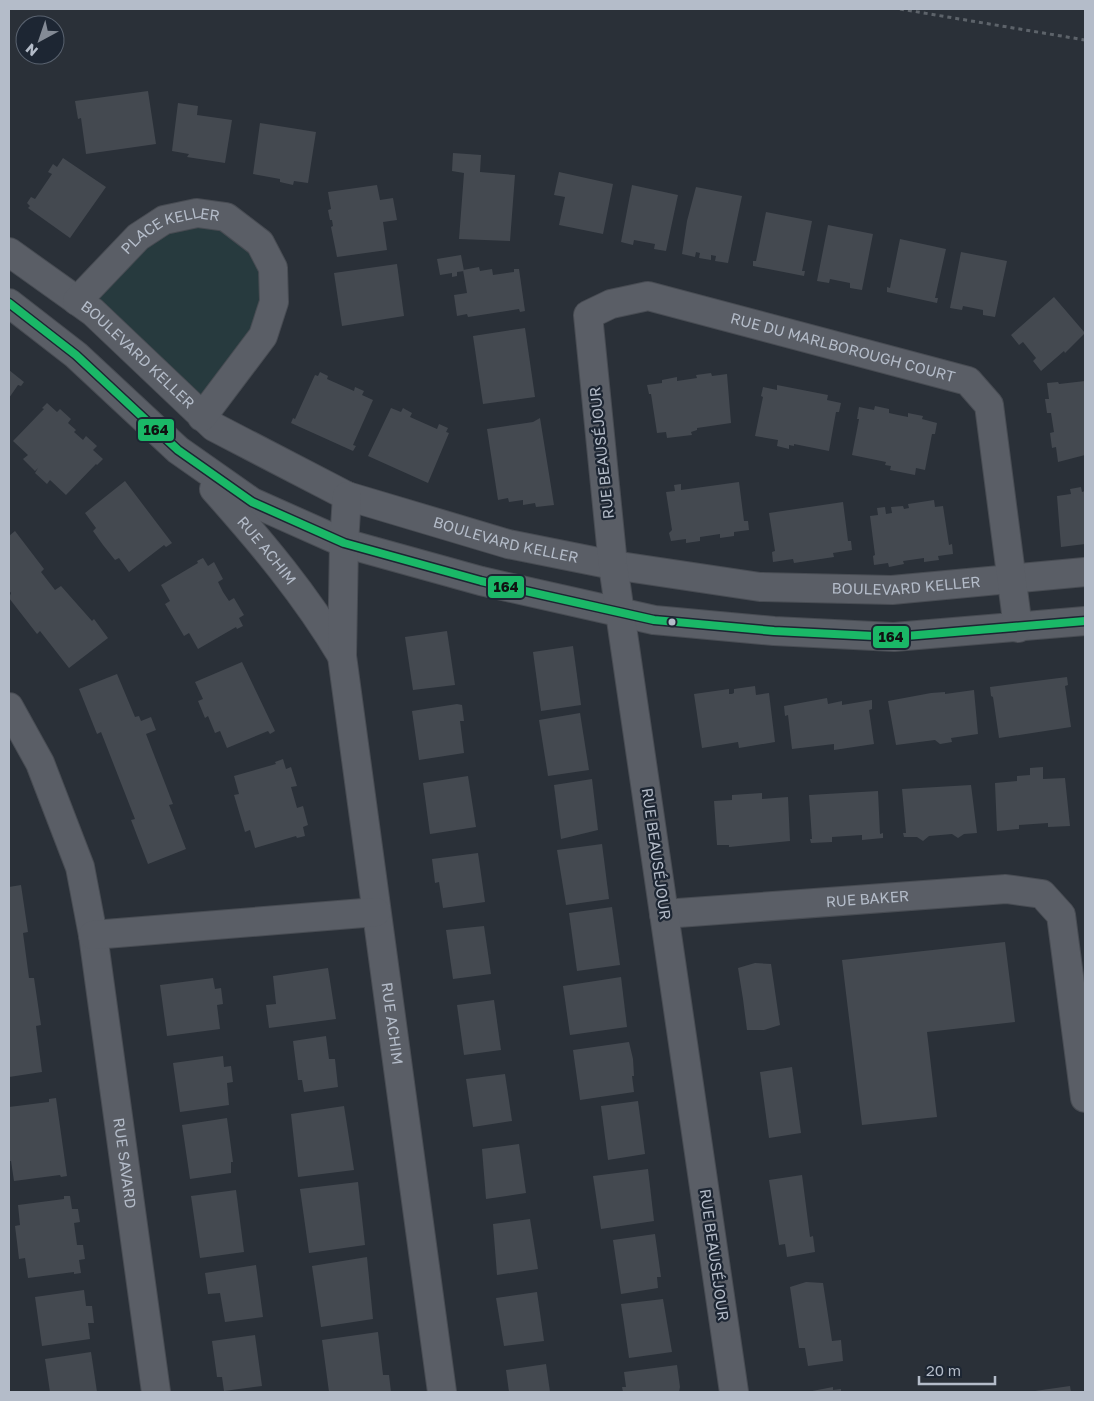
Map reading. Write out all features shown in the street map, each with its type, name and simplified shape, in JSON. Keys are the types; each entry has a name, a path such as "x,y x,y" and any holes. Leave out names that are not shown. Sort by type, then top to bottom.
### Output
{"street":[{"name":"PLACE KELLER","path":"77,301 138,237 164,220 197,213 226,217 260,243 273,268 274,302 263,336 202,416"},
{"name":"BOULEVARD KELLER","path":"9,252 93,312 214,427 347,496 508,544 613,565 760,587 892,590 1085,572"},
{"name":"RUE DU MARLBOROUGH COURT","path":"588,315 611,304 648,296 968,381 989,405 1018,628"},
{"path":"9,303 76,355 181,453 252,502 344,543 481,581 620,614 654,620 765,630 894,637 1085,621"},
{"name":"RUE BEAUSÉJOUR","path":"588,315 613,565 734,1392"},
{"name":"RUE ACHIM","path":"181,453 273,555 327,631 342,656"},
{"name":"RUE ACHIM","path":"347,496 344,543 342,656 442,1392"},
{"name":"RUE SAVARD","path":"9,707 40,763 80,867 93,935 156,1392"},
{"name":"RUE BAKER","path":"664,914 1006,889 1042,894 1061,915 1085,1098"},
{"path":"93,935 376,912"}],"path":[{"path":"900,9 1085,40"}],"green space":[{"path":"190,224 222,229 255,255 265,302 252,337 201,402 95,302 165,229"}],"building":[{"path":"148,91 156,144 86,154 81,118 78,119 75,101"},
{"path":"178,103 198,106 197,115 232,120 225,163 187,157 189,154 172,151"},
{"path":"260,123 316,132 308,183 294,181 293,185 280,182 280,179 253,174"},
{"path":"453,153 481,155 480,172 515,175 510,241 459,239 464,173 452,171"},
{"path":"63,158 106,187 70,238 28,208 30,206 27,203 31,197 35,199 52,174 48,172 53,164 57,167"},
{"path":"559,172 613,184 603,234 559,225 565,197 554,195"},
{"path":"377,185 380,200 393,198 397,220 383,222 387,250 337,257 331,227 333,226 332,220 330,220 328,210 331,209 328,192"},
{"path":"632,185 678,195 666,251 654,249 655,244 634,240 633,245 621,242"},
{"path":"696,187 742,196 728,263 715,261 716,256 711,255 711,260 699,258 700,253 696,252 695,257 682,254 687,221"},
{"path":"766,212 812,221 802,271 805,271 804,276 753,266 753,261 756,261"},
{"path":"828,225 873,234 862,290 850,288 850,283 830,279 829,283 817,281"},
{"path":"900,239 946,249 935,298 938,298 937,303 887,292 887,287 890,288"},
{"path":"961,252 1007,261 995,317 983,315 983,310 963,306 962,310 950,308"},
{"path":"461,255 464,271 457,272 457,276 452,277 452,273 440,275 437,259"},
{"path":"397,264 404,316 342,326 334,273"},
{"path":"479,267 480,271 492,269 493,275 514,272 514,269 519,269 525,311 520,312 519,309 468,317 467,314 457,316 454,295 467,293 463,270"},
{"path":"1054,297 1085,333 1065,353 1064,351 1041,371 1033,361 1036,358 1023,342 1019,345 1011,335"},
{"path":"525,328 535,397 483,404 473,336"},
{"path":"9,370 24,382 21,386 18,385 9,398"},
{"path":"320,372 328,376 327,379 354,391 355,387 364,391 362,395 373,400 353,445 356,446 353,451 291,423 293,418 295,419 315,375 318,376"},
{"path":"711,373 712,376 727,374 731,423 697,428 697,430 691,432 692,435 667,438 666,432 657,433 651,394 649,394 647,385 662,383 662,380 677,377 677,381 697,378 696,375"},
{"path":"1085,381 1085,455 1058,462 1056,447 1052,448 1050,433 1054,432 1051,413 1047,413 1045,399 1049,399 1047,383 1058,382 1059,384"},
{"path":"777,385 828,395 827,400 841,403 839,412 836,412 829,451 794,444 794,446 789,445 789,449 777,446 778,440 755,436 763,397 761,396 763,387 777,390"},
{"path":"47,403 57,412 60,409 71,419 68,423 76,430 74,432 83,440 86,436 97,446 93,450 103,459 66,495 50,480 47,484 35,473 38,468 35,471 23,459 28,455 13,441 44,409 42,408"},
{"path":"875,406 889,409 889,413 908,417 908,413 923,416 922,419 937,423 935,434 932,434 925,470 916,468 915,475 890,470 891,466 885,465 886,462 852,455 859,419 857,419 859,407 874,410"},
{"path":"391,408 401,412 403,408 412,413 410,417 437,429 439,424 448,428 446,432 449,433 428,483 368,456"},
{"path":"540,418 554,505 536,507 535,503 523,505 523,500 509,502 508,498 498,500 487,429 533,422"},
{"path":"125,481 172,543 166,547 164,545 129,572 119,558 115,560 103,545 93,531 96,528 85,513"},
{"path":"739,482 744,521 748,521 749,530 734,532 734,536 720,538 720,534 700,537 700,541 686,543 686,539 671,541 669,533 672,530 666,492 675,491 674,485 681,484 681,490"},
{"path":"1081,487 1082,492 1085,491 1085,544 1061,547 1057,496 1071,494 1070,489"},
{"path":"934,500 935,507 943,506 949,545 952,544 953,554 938,556 939,560 924,562 924,558 903,561 904,564 889,567 888,563 874,565 873,556 875,555 870,516 878,515 877,508 885,507 886,514 892,513 891,507 903,506 904,509 909,508 908,504"},
{"path":"843,502 848,541 851,541 852,550 833,553 834,557 794,563 793,559 773,562 772,552 775,551 769,513"},
{"path":"15,531 44,569 41,572 55,590 61,586 92,621 94,619 108,638 69,668 40,631 37,634 9,598 11,593 9,590 9,536"},
{"path":"203,558 208,566 214,562 223,579 218,582 223,592 229,601 234,598 244,615 239,618 243,626 237,629 236,627 198,649 189,633 184,636 165,604 170,601 161,585 198,563 197,561"},
{"path":"447,631 455,685 413,690 405,637"},
{"path":"573,646 581,705 541,711 533,652"},
{"path":"242,662 275,731 270,734 268,731 227,748 220,731 215,733 208,716 205,718 198,701 203,699 195,682"},
{"path":"117,674 135,717 139,716 141,721 151,717 156,730 146,734 173,804 169,805 186,849 148,864 131,820 135,819 101,732 97,734 79,689"},
{"path":"1067,677 1068,685 1065,686 1071,727 999,738 990,687"},
{"path":"755,686 756,695 769,693 775,742 739,748 738,742 702,748 694,694 729,689 729,694 732,694 734,689"},
{"path":"974,690 978,734 951,738 952,742 940,744 935,740 896,745 888,701 931,693 945,692 945,694"},
{"path":"827,698 828,704 842,701 842,705 872,700 872,709 869,710 874,744 834,750 834,744 792,749 788,715 785,716 784,706"},
{"path":"457,704 462,705 464,721 460,721 464,753 419,760 412,711"},
{"path":"580,713 589,770 548,776 539,720"},
{"path":"283,759 286,769 291,767 297,786 291,787 297,808 303,806 308,825 303,827 305,836 297,838 296,836 255,848 250,830 245,832 234,795 239,794 234,776 276,764 275,762"},
{"path":"1043,767 1043,779 1065,778 1070,826 1048,827 1048,823 1019,825 1019,829 997,831 995,783 1017,781 1017,776 1030,775 1030,768"},
{"path":"468,776 476,827 430,834 423,783"},
{"path":"592,779 598,830 561,839 554,785"},
{"path":"971,785 977,833 964,834 958,838 952,834 929,836 923,841 917,837 904,837 903,833 906,833 902,789"},
{"path":"878,791 880,834 883,833 883,838 862,840 862,835 832,837 832,842 811,843 809,795"},
{"path":"762,793 762,799 788,797 790,841 729,847 729,845 717,845 714,801 732,800 732,795"},
{"path":"602,844 609,899 566,905 557,850"},
{"path":"478,853 485,902 443,908 439,882 435,883 432,859"},
{"path":"21,885 28,932 23,933 29,978 34,978 41,1025 36,1026 42,1072 9,1077 9,887"},
{"path":"612,907 620,965 577,971 569,913"},
{"path":"484,926 491,974 453,979 446,930"},
{"path":"1005,942 1015,1022 927,1032 937,1117 862,1125 842,960"},
{"path":"755,963 771,964 780,1025 764,1030 747,1030 738,968"},
{"path":"328,968 336,1019 269,1028 266,1005 276,1004 273,976"},
{"path":"621,977 627,1027 570,1035 563,986"},
{"path":"213,978 215,989 221,988 223,1004 217,1005 220,1029 167,1036 160,985"},
{"path":"494,1000 501,1050 464,1055 457,1005"},
{"path":"326,1036 329,1059 335,1059 338,1087 304,1092 302,1080 298,1080 293,1041"},
{"path":"629,1042 633,1059 634,1076 632,1076 634,1092 580,1100 573,1050"},
{"path":"223,1056 224,1067 231,1066 233,1082 227,1083 229,1105 180,1112 173,1063"},
{"path":"792,1067 801,1133 769,1138 760,1072"},
{"path":"505,1074 512,1121 473,1127 466,1079"},
{"path":"56,1098 67,1176 61,1177 60,1175 14,1181 11,1161 9,1161 9,1107 49,1102 49,1099"},
{"path":"638,1101 645,1154 608,1160 601,1106"},
{"path":"344,1106 354,1170 298,1177 291,1114"},
{"path":"227,1118 233,1162 231,1162 231,1173 190,1179 182,1125"},
{"path":"519,1144 526,1193 486,1199 482,1149"},
{"path":"648,1169 654,1221 601,1229 593,1176"},
{"path":"802,1175 810,1237 813,1236 815,1252 787,1257 785,1244 779,1245 769,1180"},
{"path":"358,1182 365,1245 309,1253 300,1189"},
{"path":"236,1190 244,1252 200,1258 191,1196"},
{"path":"64,1196 70,1196 72,1209 78,1209 80,1222 74,1223 77,1245 83,1245 85,1259 79,1260 81,1273 74,1274 74,1272 28,1278 25,1258 19,1259 15,1226 20,1225 18,1205 64,1199"},
{"path":"530,1219 538,1269 497,1275 493,1224"},
{"path":"655,1234 661,1277 657,1277 658,1288 621,1294 613,1240"},
{"path":"367,1257 373,1319 321,1327 312,1266"},
{"path":"256,1265 263,1317 225,1322 220,1293 208,1294 205,1273"},
{"path":"806,1282 823,1283 832,1341 841,1340 843,1361 808,1366 805,1348 799,1348 790,1287"},
{"path":"84,1290 86,1306 92,1306 94,1323 88,1323 90,1339 42,1346 35,1297"},
{"path":"537,1292 544,1341 504,1346 496,1298"},
{"path":"663,1299 672,1352 629,1358 621,1304"},
{"path":"378,1332 383,1375 389,1375 391,1392 329,1392 322,1340"},
{"path":"255,1335 262,1386 224,1391 222,1377 217,1377 212,1341"},
{"path":"91,1352 97,1392 50,1392 45,1359"},
{"path":"546,1364 550,1392 509,1392 506,1370"},
{"path":"677,1365 679,1392 623,1392 622,1387 626,1387 624,1372"},
{"path":"1070,1386 1071,1392 1035,1392 1035,1391"},
{"path":"833,1387 833,1390 841,1389 841,1392 807,1392"}],"transit line":[{"name":"164","path":"9,303 76,355 178,450 252,502 344,543 481,581 654,620 774,631 894,637 1085,621"}]}
